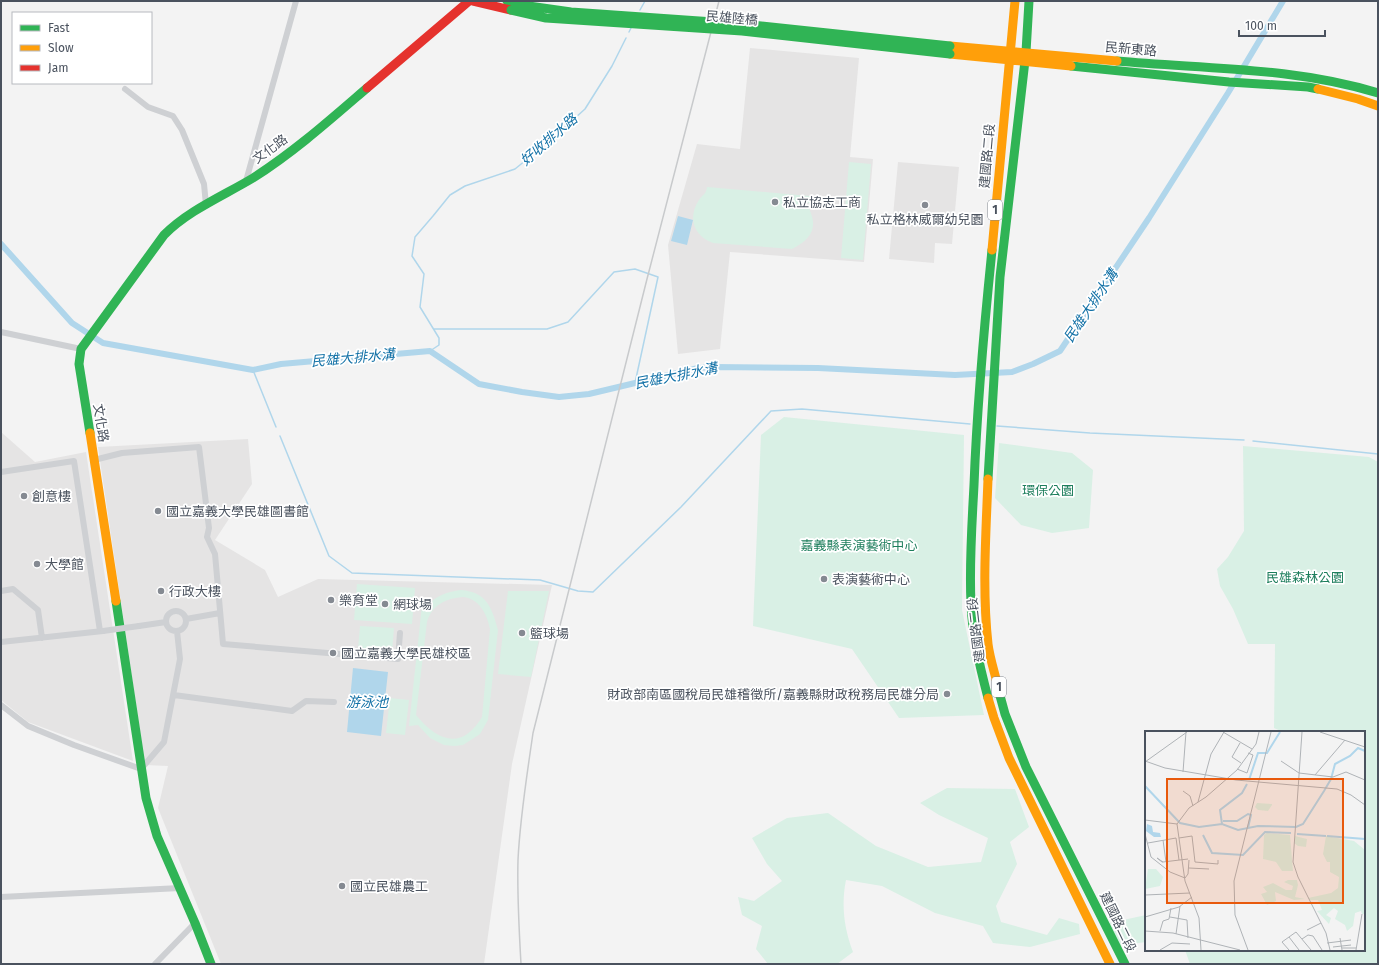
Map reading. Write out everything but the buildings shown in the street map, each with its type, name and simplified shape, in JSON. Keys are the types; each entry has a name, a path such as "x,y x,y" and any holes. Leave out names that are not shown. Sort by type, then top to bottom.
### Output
{"main road":[{"name":"文化路","path":"211,964 157,836 146,798 79,364 84,345 164,235 176,223 246,182 306,139 469,1"},
{"name":"民雄陸橋","path":"473,1 490,4 511,5 546,18 742,31 1009,54 1025,57"},
{"name":"建國路二段","path":"1015,1 976,430 972,550 973,624 981,671 994,718 1009,758 1110,964"},
{"name":"建國路二段","path":"1029,1 1025,57 1000,277 994,360 985,552 985,603 988,646 1005,714 1026,767 1125,964"},
{"name":"民新東路","path":"1025,57 1296,75 1328,80 1378,93"},
{"name":"民新東路","path":"1025,57 1229,82 1308,87 1351,97 1378,106"},
{"path":"1016,771 1026,767"}],"street":[{"path":"246,182 296,1"},
{"path":"125,89 148,107 173,116 182,130 204,184 206,205"},
{"path":"1,332 84,345"},
{"path":"94,460 122,452 199,447 209,528 207,537 214,554 223,644 398,659 400,633"},
{"path":"1,472 74,462 101,631"},
{"path":"1,591 13,590 38,610 42,638"},
{"path":"174,611 183,614 186,619 183,628 177,631 171,629 166,622 168,614 174,611"},
{"path":"186,619 220,613"},
{"path":"1,642 166,622"},
{"path":"1,705 28,726 74,745 141,769 164,742 180,660 177,631"},
{"path":"174,695 292,711 306,701 334,702"},
{"path":"1,897 180,888"},
{"path":"155,964 195,923"}],"shaded area":[{"name":"私立協志工商","path":"750,48 859,58 850,157 873,159 864,262 730,252 720,349 678,354 668,245 697,144 740,149"},
{"name":"私立格林威爾幼兒園","path":"898,162 959,167 952,244 935,243 934,263 889,259"},
{"path":"1,432 35,462 86,452 133,761 28,722 1,700"},
{"path":"248,439 252,484 215,540 265,570 278,597 318,579 552,585 512,764 484,964 221,964 158,808 168,766 145,765 98,447"}],"green space":[{"path":"849,162 871,164 863,260 841,258"},
{"path":"707,187 820,197 820,204 806,203 812,218 812,230 810,235 805,240 792,249 713,243 701,236 694,226 693,220 695,207 707,190"},
{"name":"嘉義縣表演藝術中心","path":"784,417 964,435 962,610 984,715 899,718 852,649 753,626 761,435"},
{"name":"環保公園","path":"999,443 1072,453 1093,470 1089,528 1052,533 1021,525 995,498"},
{"name":"民雄森林公園","path":"1243,446 1369,457 1378,462 1378,964 1190,964 1185,951 1365,951 1365,731 1281,731 1274,728 1275,644 1248,644 1233,609 1220,586 1217,569 1228,557 1244,531"},
{"name":"網球場","path":"357,584 415,588 412,624 354,620"},
{"path":"461,590 470,591 477,594 487,602 491,608 498,630 488,720 480,734 463,745 454,746 444,745 430,738 418,725 409,726 422,605 428,606 438,597 447,593","holes":["462,597 473,600 481,608 487,618 490,629 482,717 474,728 466,735 458,738 449,738 432,731 416,715 427,622 432,611 445,601"]},
{"name":"籃球場","path":"508,591 549,591 531,677 498,674"},
{"path":"360,626 394,628 392,652 358,649"},
{"path":"390,698 409,700 405,735 386,733"},
{"path":"947,788 1015,789 1029,827 1010,842 1017,864 996,906 1001,922 1047,935 1059,918 1079,924 1080,934 1030,947 993,943 983,926 935,913 882,886 846,880 844,889 844,916 847,934 853,952 837,964 768,964 756,949 762,926 742,915 738,897 754,901 782,881 767,864 752,838 787,818 828,813 876,846 928,867 981,862 988,838 939,815 920,803"},
{"path":"1145,915 1145,942 1116,946 1105,924"}],"water":[{"path":"678,216 693,220 687,245 671,241"},
{"name":"游泳池","path":"353,668 388,672 381,736 347,732"}],"waterway":[{"name":"好收排水路","path":"640,10 645,1"},
{"name":"民雄大排水溝","path":"1,244 72,323 103,343 253,370 281,364 430,351 479,384 559,397 589,394 698,368 713,367 818,368 955,375 1012,372 1060,351 1149,218 1228,93 1283,1"},
{"name":"好收排水路","path":"629,32 631,28"},
{"name":"好收排水路","path":"430,351 439,345 439,338 420,307 424,274 412,256 415,237 450,195 465,186 515,169 585,109 612,66 626,38"},
{"path":"434,329 547,329 568,322 614,272 635,269 658,277 635,383"},
{"path":"253,370 276,427"},
{"path":"280,436 329,556 352,573 540,580 578,591 593,592 681,507 771,411 802,409 970,424"},
{"path":"997,426 1090,433 1244,440"},
{"path":"1253,441 1378,454"}],"railway":[{"path":"521,964 518,860 522,812 533,733 647,279 719,1"}],"traffic: fast":[{"path":"507,1 515,4"},
{"path":"988,479 1000,277 1026,52 1029,1"},
{"path":"515,4 571,12 742,24 950,46"},
{"path":"511,10 546,18 742,31 950,54"},
{"path":"1117,61 1249,70 1314,78 1346,84 1378,93"},
{"path":"1071,66 1229,82 1308,87 1318,89"},
{"path":"90,433 79,364 81,349 164,235 184,218 268,168 312,135 367,88"},
{"path":"988,698 979,663 973,627 970,574 979,396 992,250"},
{"path":"116,601 146,798 157,836 211,964"},
{"path":"999,692 1005,714 1026,767 1125,964"}],"traffic: slow":[{"path":"992,250 1015,1"},
{"path":"950,46 1117,61"},
{"path":"950,54 1071,66"},
{"path":"1318,89 1358,99 1378,106"},
{"path":"90,433 116,601"},
{"path":"988,479 985,562 986,623 989,650 999,692"},
{"path":"988,698 1009,758 1110,964"}],"traffic: jam":[{"path":"367,88 469,1"},
{"path":"473,1 511,10"}],"place":[{"name":"私立協志工商","path":"775,202"},
{"name":"私立格林威爾幼兒園","path":"925,205"},
{"name":"創意樓","path":"24,496"},
{"name":"國立嘉義大學民雄圖書館","path":"158,511"},
{"name":"大學館","path":"37,564"},
{"name":"表演藝術中心","path":"824,579"},
{"name":"行政大樓","path":"161,591"},
{"name":"樂育堂","path":"331,600"},
{"name":"網球場","path":"385,604"},
{"name":"籃球場","path":"522,633"},
{"name":"國立嘉義大學民雄校區","path":"333,653"},
{"name":"財政部南區國稅局民雄稽徵所/嘉義縣財政稅務局民雄分局","path":"947,694"},
{"name":"國立民雄農工","path":"342,886"}]}
